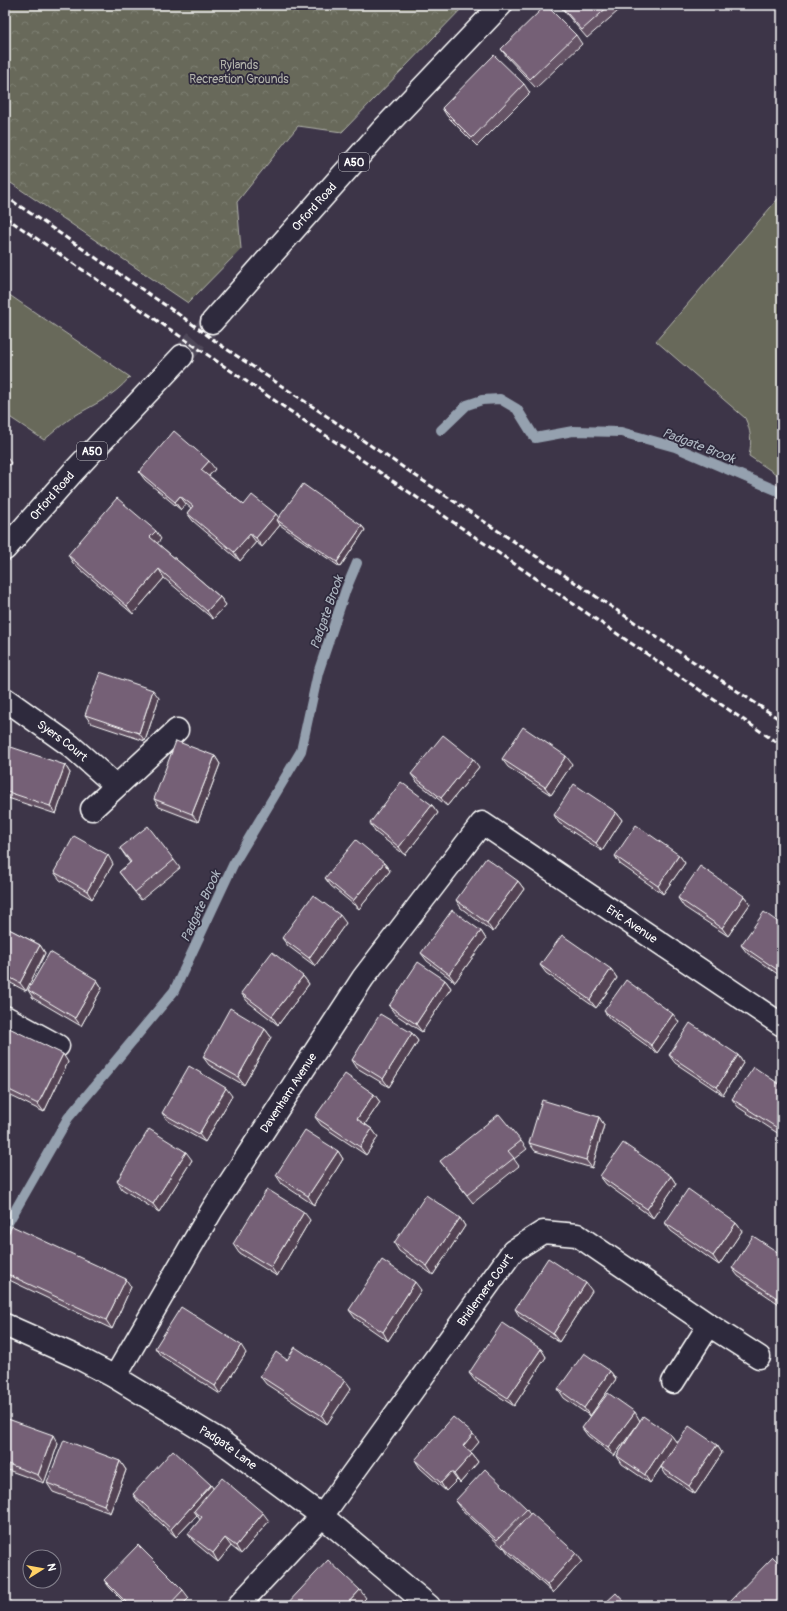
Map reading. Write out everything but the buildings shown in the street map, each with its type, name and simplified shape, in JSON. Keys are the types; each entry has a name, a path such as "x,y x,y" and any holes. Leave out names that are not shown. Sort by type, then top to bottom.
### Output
{"street":[{"name":"Orford Road","path":"212,322 384,128 501,5"},
{"name":"Orford Road","path":"5,549 73,472 182,356"},
{"name":"Syers Court","path":"5,699 71,746 116,786"},
{"path":"92,809 177,730"},
{"name":"Eric Avenue","path":"482,823 782,1025"},
{"name":"Davenham Avenue","path":"115,1377 212,1210 363,978 482,823"},
{"path":"5,1017 58,1046"},
{"name":"Bridlemere Court","path":"238,1606 322,1516 513,1251 543,1232 577,1235 709,1325 759,1357"},
{"name":"Padgate Lane","path":"5,1325 77,1357 115,1377 222,1442 322,1516 429,1606"},
{"path":"673,1382 709,1325"}],"green space":[{"name":"Rylands Recreation Grounds","path":"5,5 465,5 342,132 298,126 237,202 241,249 188,303 5,179"},
{"path":"782,194 782,478 749,456 750,436 749,427 745,418 656,341"},
{"path":"5,292 130,377 109,396 71,418 44,440 5,414"}],"waterway":[{"name":"Padgate Brook","path":"441,430 467,405 482,400 500,399 517,409 535,438 573,431 621,432 675,447 778,491 782,496"},
{"name":"Padgate Brook","path":"5,1228 68,1118 174,991 233,865 301,751 318,673 346,589 357,563"}],"tunnel":[{"path":"182,356 212,322"}],"railway":[{"path":"5,196 184,318 222,346 782,721"},
{"path":"5,217 782,746"}]}
